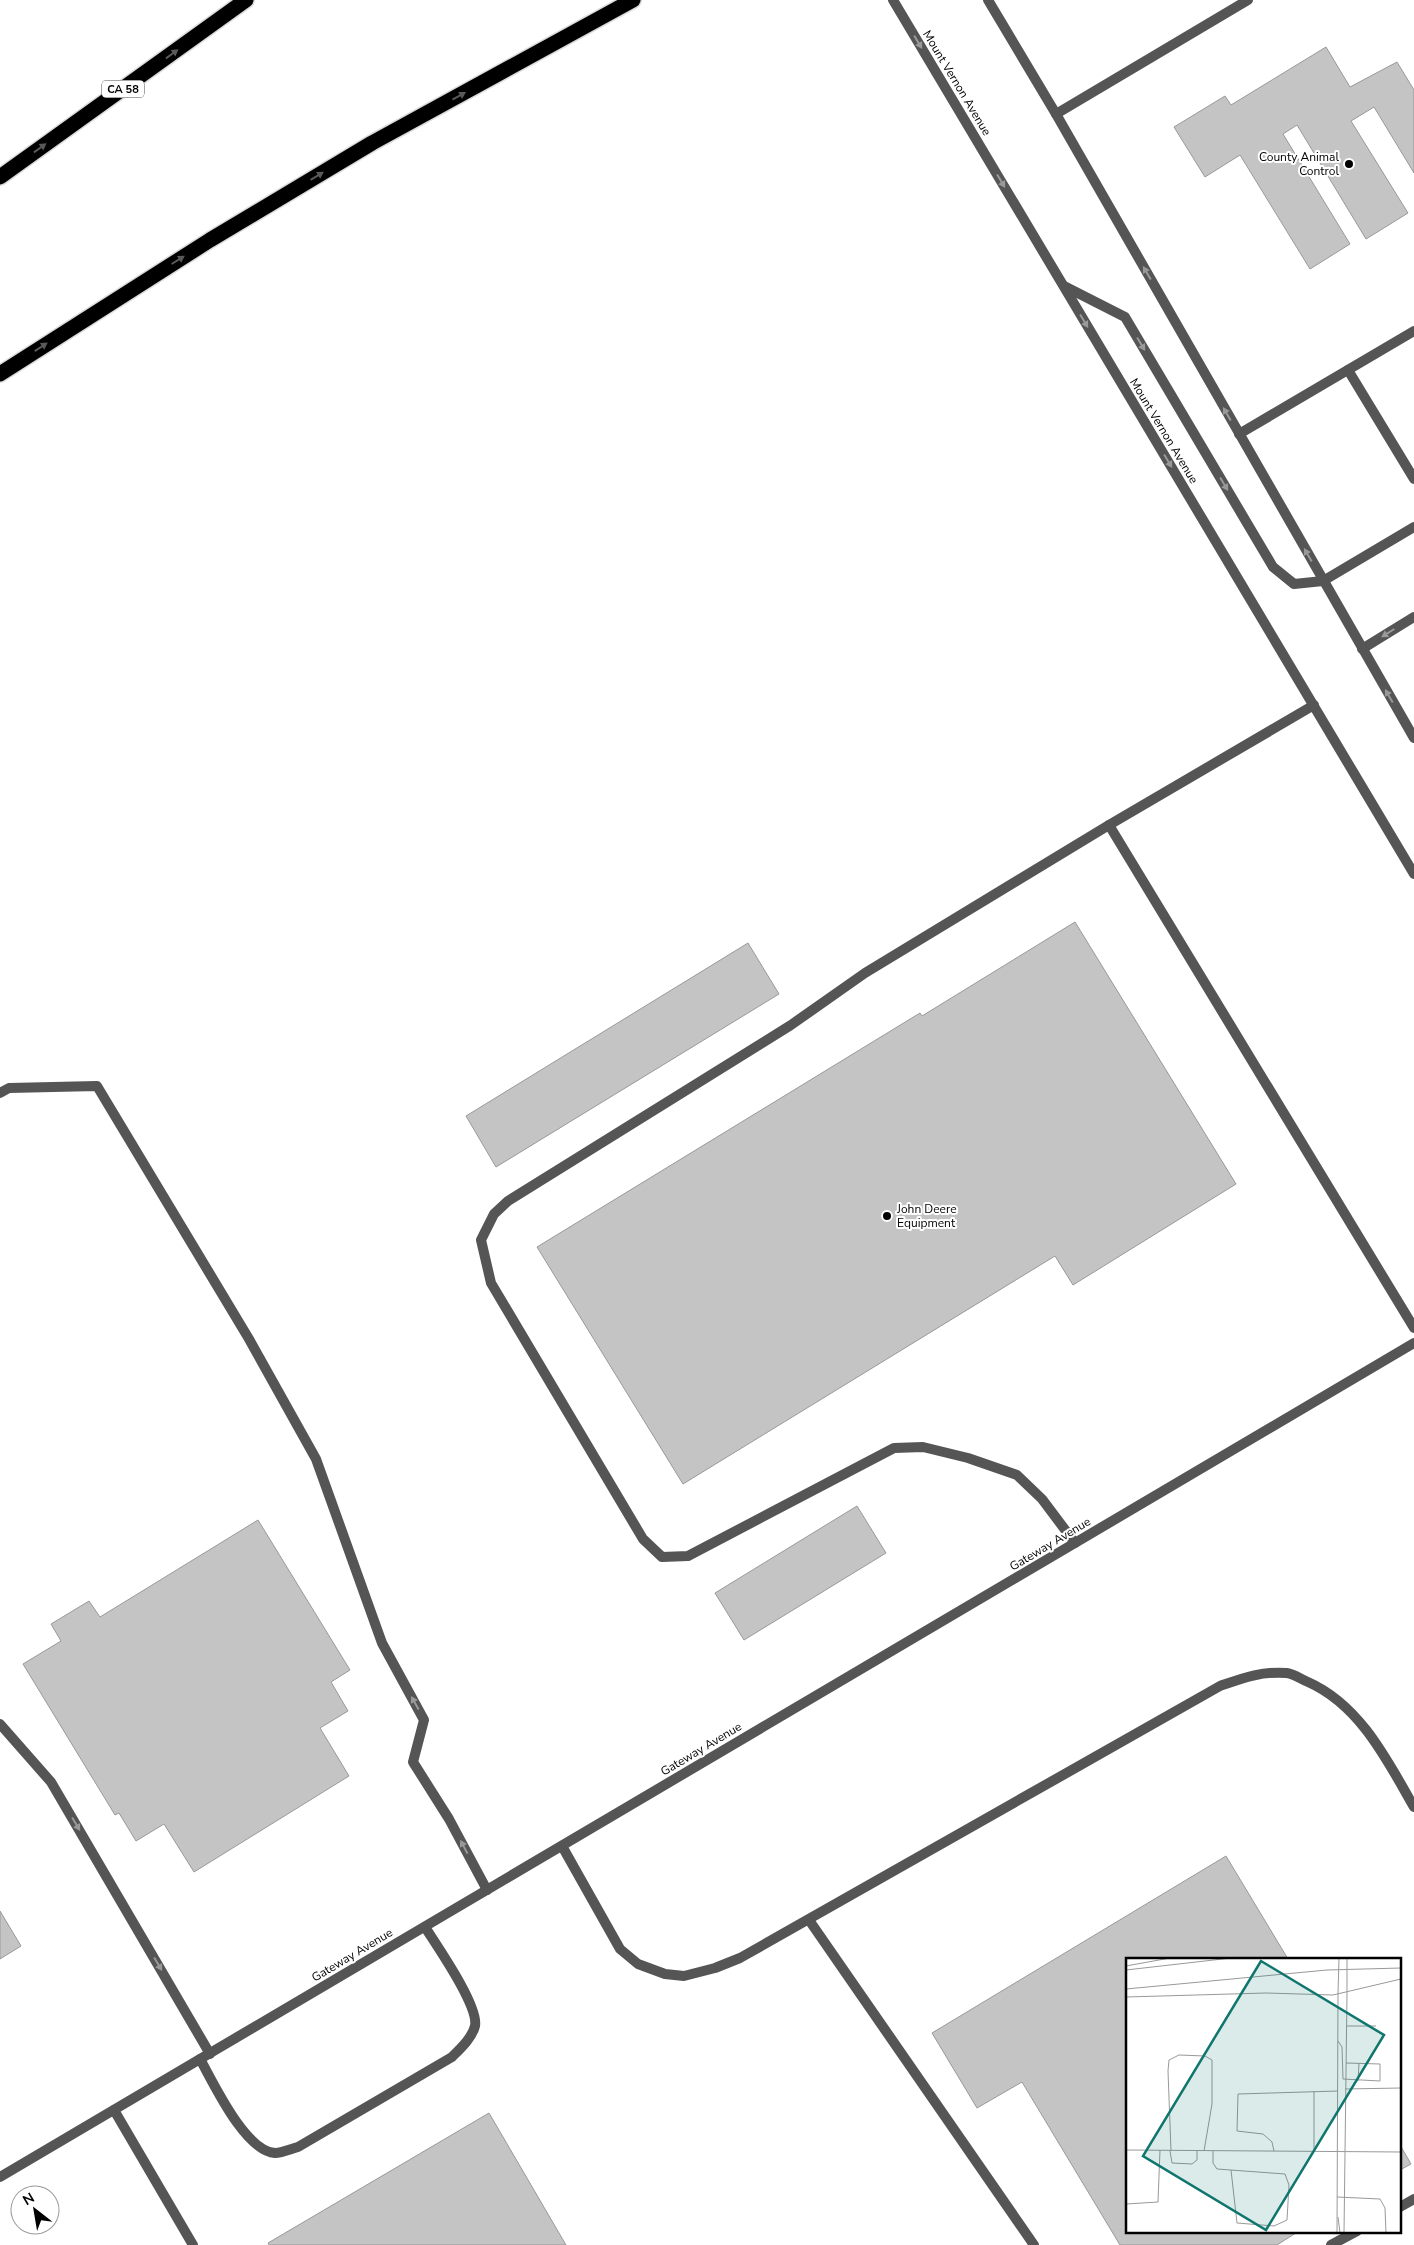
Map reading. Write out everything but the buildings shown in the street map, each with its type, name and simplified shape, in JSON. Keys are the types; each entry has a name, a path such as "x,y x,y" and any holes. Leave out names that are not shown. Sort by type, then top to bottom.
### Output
{"highway":[{"name":"CA 58","path":"0,177 246,0"},
{"path":"0,374 210,240 372,143 634,0"}],"street":[{"name":"Mount Vernon Avenue","path":"893,0 1414,874"},
{"path":"988,0 1056,114 1322,581 1414,738"},
{"path":"1056,114 1248,0"},
{"path":"1063,285 1125,317 1273,567 1294,584 1322,581 1414,527"},
{"path":"1239,434 1414,331"},
{"path":"1348,370 1414,479"},
{"path":"1362,649 1414,616"},
{"path":"1075,1543 1042,1499 1017,1475 968,1458 923,1447 894,1448 688,1556 662,1556 644,1540 490,1283 482,1240 494,1214 508,1201 791,1025 865,973 1109,825 1314,705"},
{"path":"1109,825 1414,1328"},
{"path":"0,1093 9,1088 97,1086 244,1331 316,1458 382,1643 424,1720 413,1762 449,1819 487,1890"},
{"name":"Gateway Avenue","path":"0,2177 1414,1343"},
{"path":"562,1846 620,1949 638,1964 665,1974 684,1976 715,1968 740,1958 1220,1686 1256,1674 1289,1673 1320,1687 1347,1709 1380,1746 1414,1807"},
{"path":"0,1724 51,1782 210,2054"},
{"path":"810,1920 1034,2245"},
{"path":"200,2059 246,2135 257,2146 277,2153 298,2147 452,2057 465,2044 475,2026 472,2006 425,1927"},
{"path":"114,2110 193,2245"},
{"path":"1402,2206 1414,2199"},
{"path":"1331,2245 1355,2232"}],"place":[{"name":"County Animal Control","path":"1349,164"},
{"name":"John Deere Equipment","path":"887,1216"}]}
